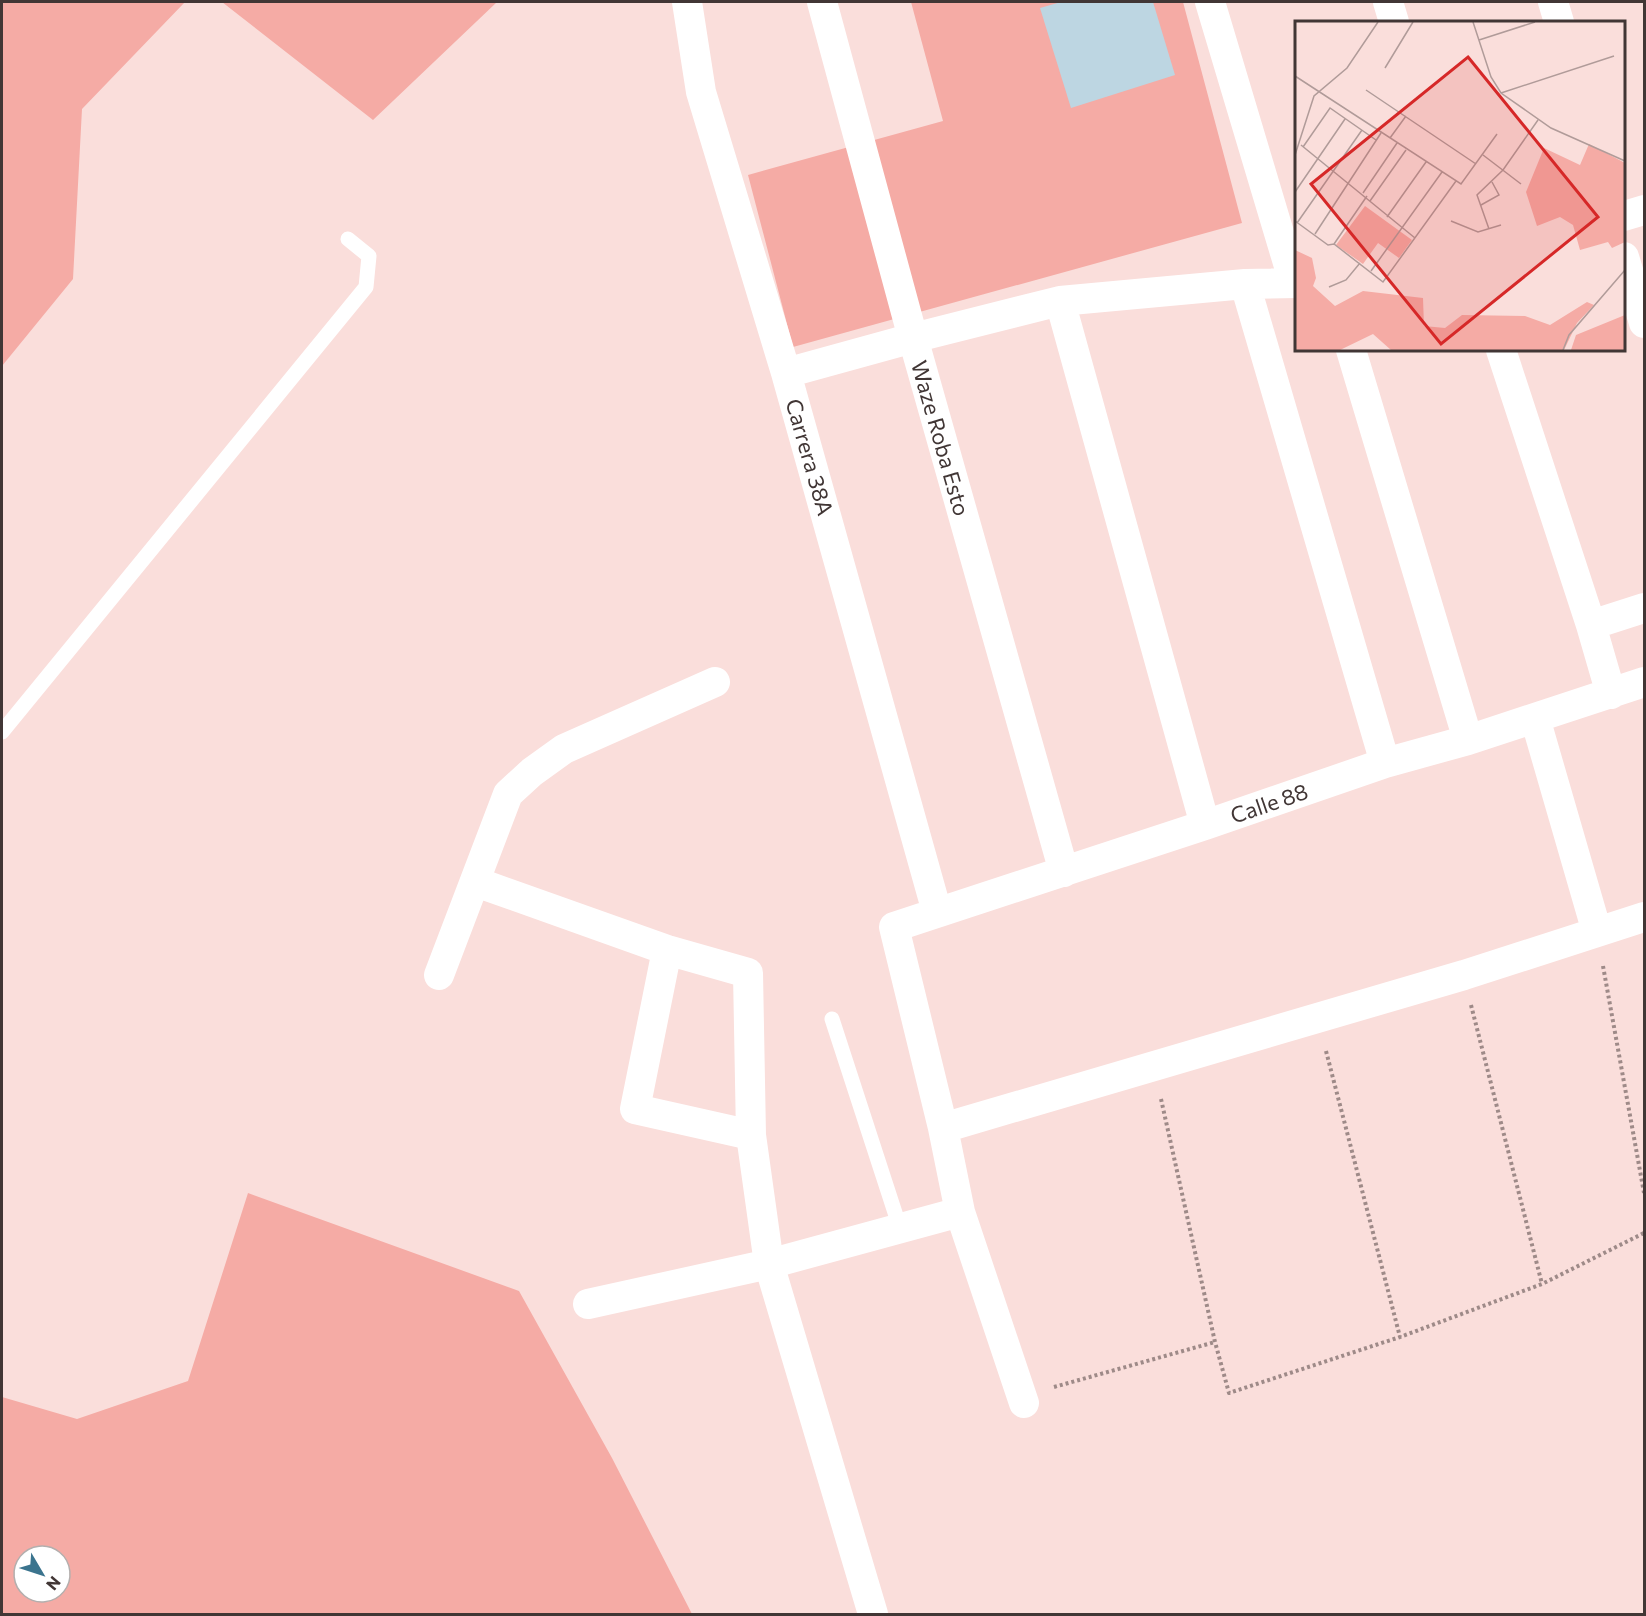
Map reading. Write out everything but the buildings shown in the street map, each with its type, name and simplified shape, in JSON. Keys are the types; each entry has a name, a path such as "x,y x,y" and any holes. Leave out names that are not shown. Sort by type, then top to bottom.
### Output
{"street":[{"name":"Carrera 38A","path":"687,2 701,92 786,373 937,912"},
{"name":"Waze Roba Esto","path":"822,2 913,338 1064,873"},
{"path":"786,373 1060,301 1245,284 1295,283 1210,2"},
{"path":"1388,2 1395,21"},
{"path":"1553,2 1559,21"},
{"path":"1625,215 1644,210"},
{"path":"1625,263 1644,323"},
{"path":"1245,284 1385,763"},
{"path":"1060,301 1205,825"},
{"path":"1351,351 1468,740"},
{"path":"1501,351 1591,625 1611,694"},
{"path":"1591,625 1644,608"},
{"path":"439,975 508,794 532,772 564,749 715,682"},
{"name":"Calle 88","path":"943,1128 894,927 1064,873 1385,763 1468,740 1644,682"},
{"path":"1535,718 1598,932"},
{"path":"476,882 667,950 748,973 751,1135 769,1264 873,1614"},
{"path":"1023,1400 960,1212 943,1128 1464,975 1644,917"},
{"path":"667,950 635,1110 751,1135"},
{"path":"588,1304 769,1264 960,1212"}],"lane":[{"path":"2,732 366,287 369,256 348,239"},
{"path":"831,1020 900,1228"}],"path":[{"path":"1598,932 1644,1193"},
{"path":"1464,975 1542,1284"},
{"path":"1318,1018 1400,1337"},
{"path":"1154,1066 1215,1342 1229,1393 1400,1337 1542,1284 1644,1233"},
{"path":"1023,1400 1215,1342"}],"shaded area":[{"path":"2,2 185,2 82,109 73,279 2,366"},
{"path":"222,2 497,2 373,120"},
{"path":"911,2 1183,2 1242,223 793,347 748,175 943,121"},
{"path":"248,1193 519,1291 612,1458 692,1614 2,1614 2,1397 77,1419 188,1381"}]}
